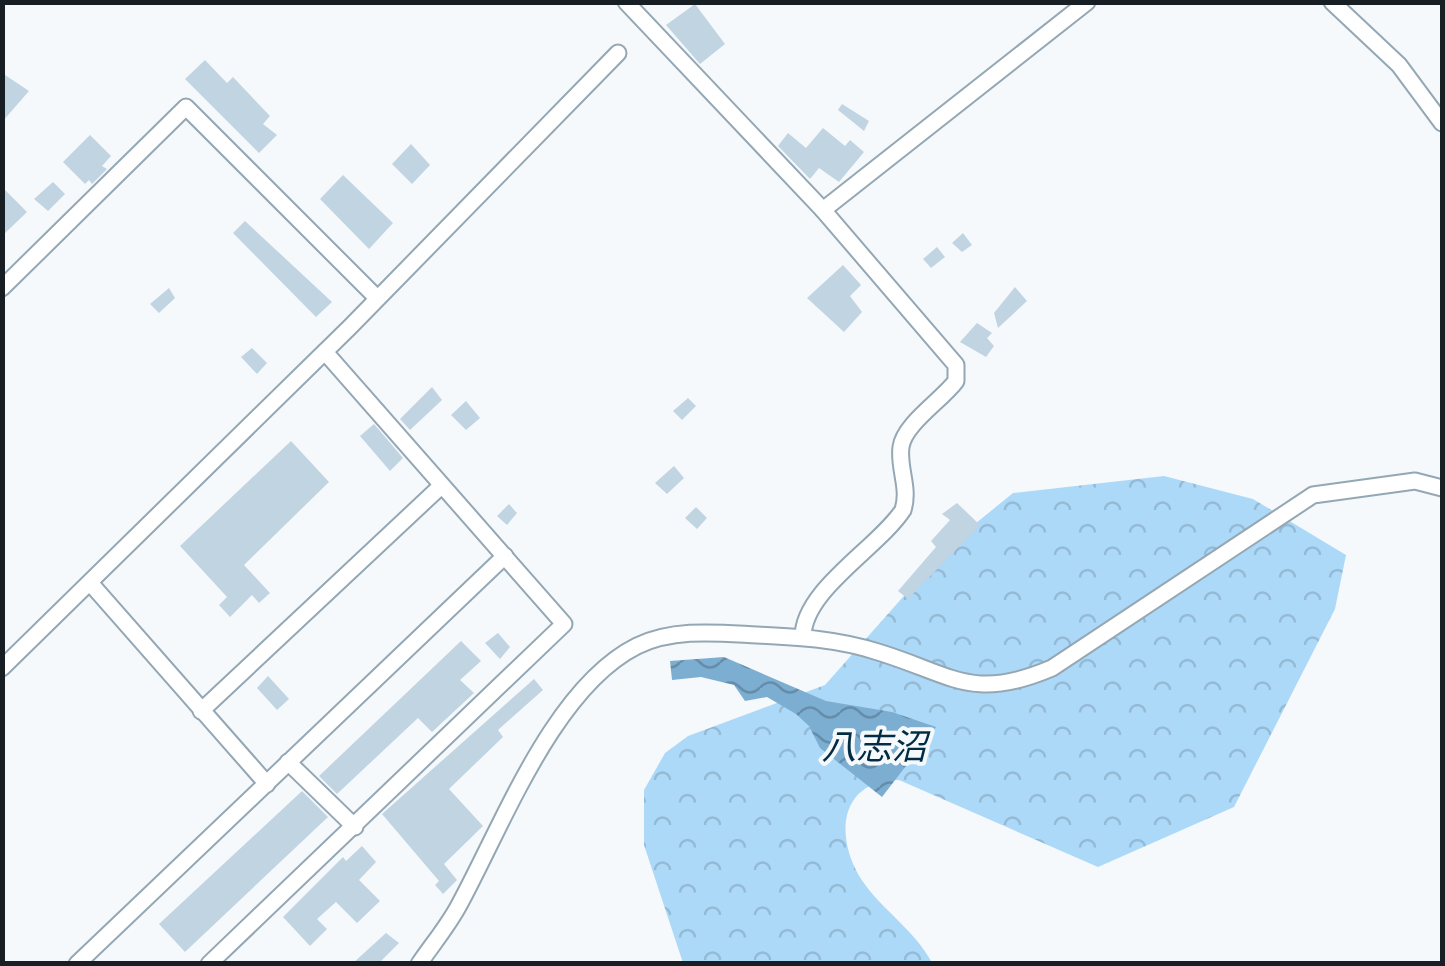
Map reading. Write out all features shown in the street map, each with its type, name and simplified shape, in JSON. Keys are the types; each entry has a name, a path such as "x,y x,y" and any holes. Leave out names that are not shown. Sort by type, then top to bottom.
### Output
{"street":[{"path":"626,2 823,210 956,365 950,389 904,437 903,510 824,593 803,622 803,637"},
{"path":"823,210 1087,2"},
{"path":"1332,2 1399,65 1442,123"},
{"path":"2,668 92,585 618,53"},
{"path":"2,288 186,107 376,298"},
{"path":"209,964 564,624 324,352"},
{"path":"419,964 455,912 554,731 583,689 639,645 675,635 803,637 844,642 981,686 1016,683 1052,668 1313,495 1415,481 1442,488"},
{"path":"201,710 440,487"},
{"path":"77,964 505,556"},
{"path":"92,585 266,784"},
{"path":"288,762 354,827"}],"green space":[{"path":"1164,476 1253,499 1346,555 1335,609 1234,807 1098,867 899,780 880,782 866,788 848,810 846,841 866,886 916,939 932,963 683,963 644,845 644,790 665,753 688,736 825,685 949,545 1013,493"}],"water":[{"name":"八志沼","path":"724,657 826,701 892,712 936,727 882,797 820,748 809,726 796,714 767,697 745,701 734,685 701,677 672,680 670,661"}],"building":[{"path":"695,4 725,44 700,64 666,25"},
{"path":"205,60 227,83 233,77 270,116 263,124 277,135 259,153 185,79"},
{"path":"2,73 29,91 2,122"},
{"path":"842,104 869,121 864,131 838,110"},
{"path":"823,128 845,146 850,140 864,152 839,182 819,168 810,179 778,146 788,133 806,148"},
{"path":"90,135 111,156 102,166 107,169 92,184 89,180 85,184 63,162"},
{"path":"411,144 430,165 412,184 392,164"},
{"path":"343,175 393,223 369,249 320,199"},
{"path":"53,182 65,194 48,211 34,199"},
{"path":"2,187 27,212 2,236"},
{"path":"245,221 332,302 316,317 233,233"},
{"path":"963,233 972,245 962,252 952,243"},
{"path":"937,247 945,257 931,268 923,259"},
{"path":"843,265 861,285 850,296 862,312 844,332 807,298"},
{"path":"1015,287 1027,301 998,328 994,313"},
{"path":"169,288 175,298 159,313 150,304"},
{"path":"977,323 992,333 987,338 994,346 986,357 960,342"},
{"path":"252,348 267,363 257,374 241,357"},
{"path":"432,387 442,400 410,430 400,419"},
{"path":"688,398 696,406 682,420 673,411"},
{"path":"466,401 480,418 466,430 451,415"},
{"path":"374,424 403,458 390,471 360,436"},
{"path":"291,441 329,482 244,565 270,593 259,603 252,595 230,617 219,605 227,597 180,546"},
{"path":"674,466 684,478 667,494 655,483"},
{"path":"957,503 980,525 908,599 898,591 936,547 931,541 950,520 942,514"},
{"path":"509,504 517,513 507,525 497,516"},
{"path":"696,507 707,518 697,529 685,518"},
{"path":"498,633 510,647 500,659 485,643"},
{"path":"461,641 481,661 460,680 474,693 432,732 418,718 337,794 319,776"},
{"path":"268,676 289,699 277,710 257,688"},
{"path":"534,679 543,690 498,730 503,737 449,789 483,826 444,864 457,880 443,894 435,885 439,881 382,814"},
{"path":"302,791 328,817 185,952 159,924"},
{"path":"362,846 376,862 359,880 380,901 357,923 336,902 317,919 327,929 310,946 283,917 343,857 346,861"},
{"path":"386,933 399,943 378,964 352,964"}]}
